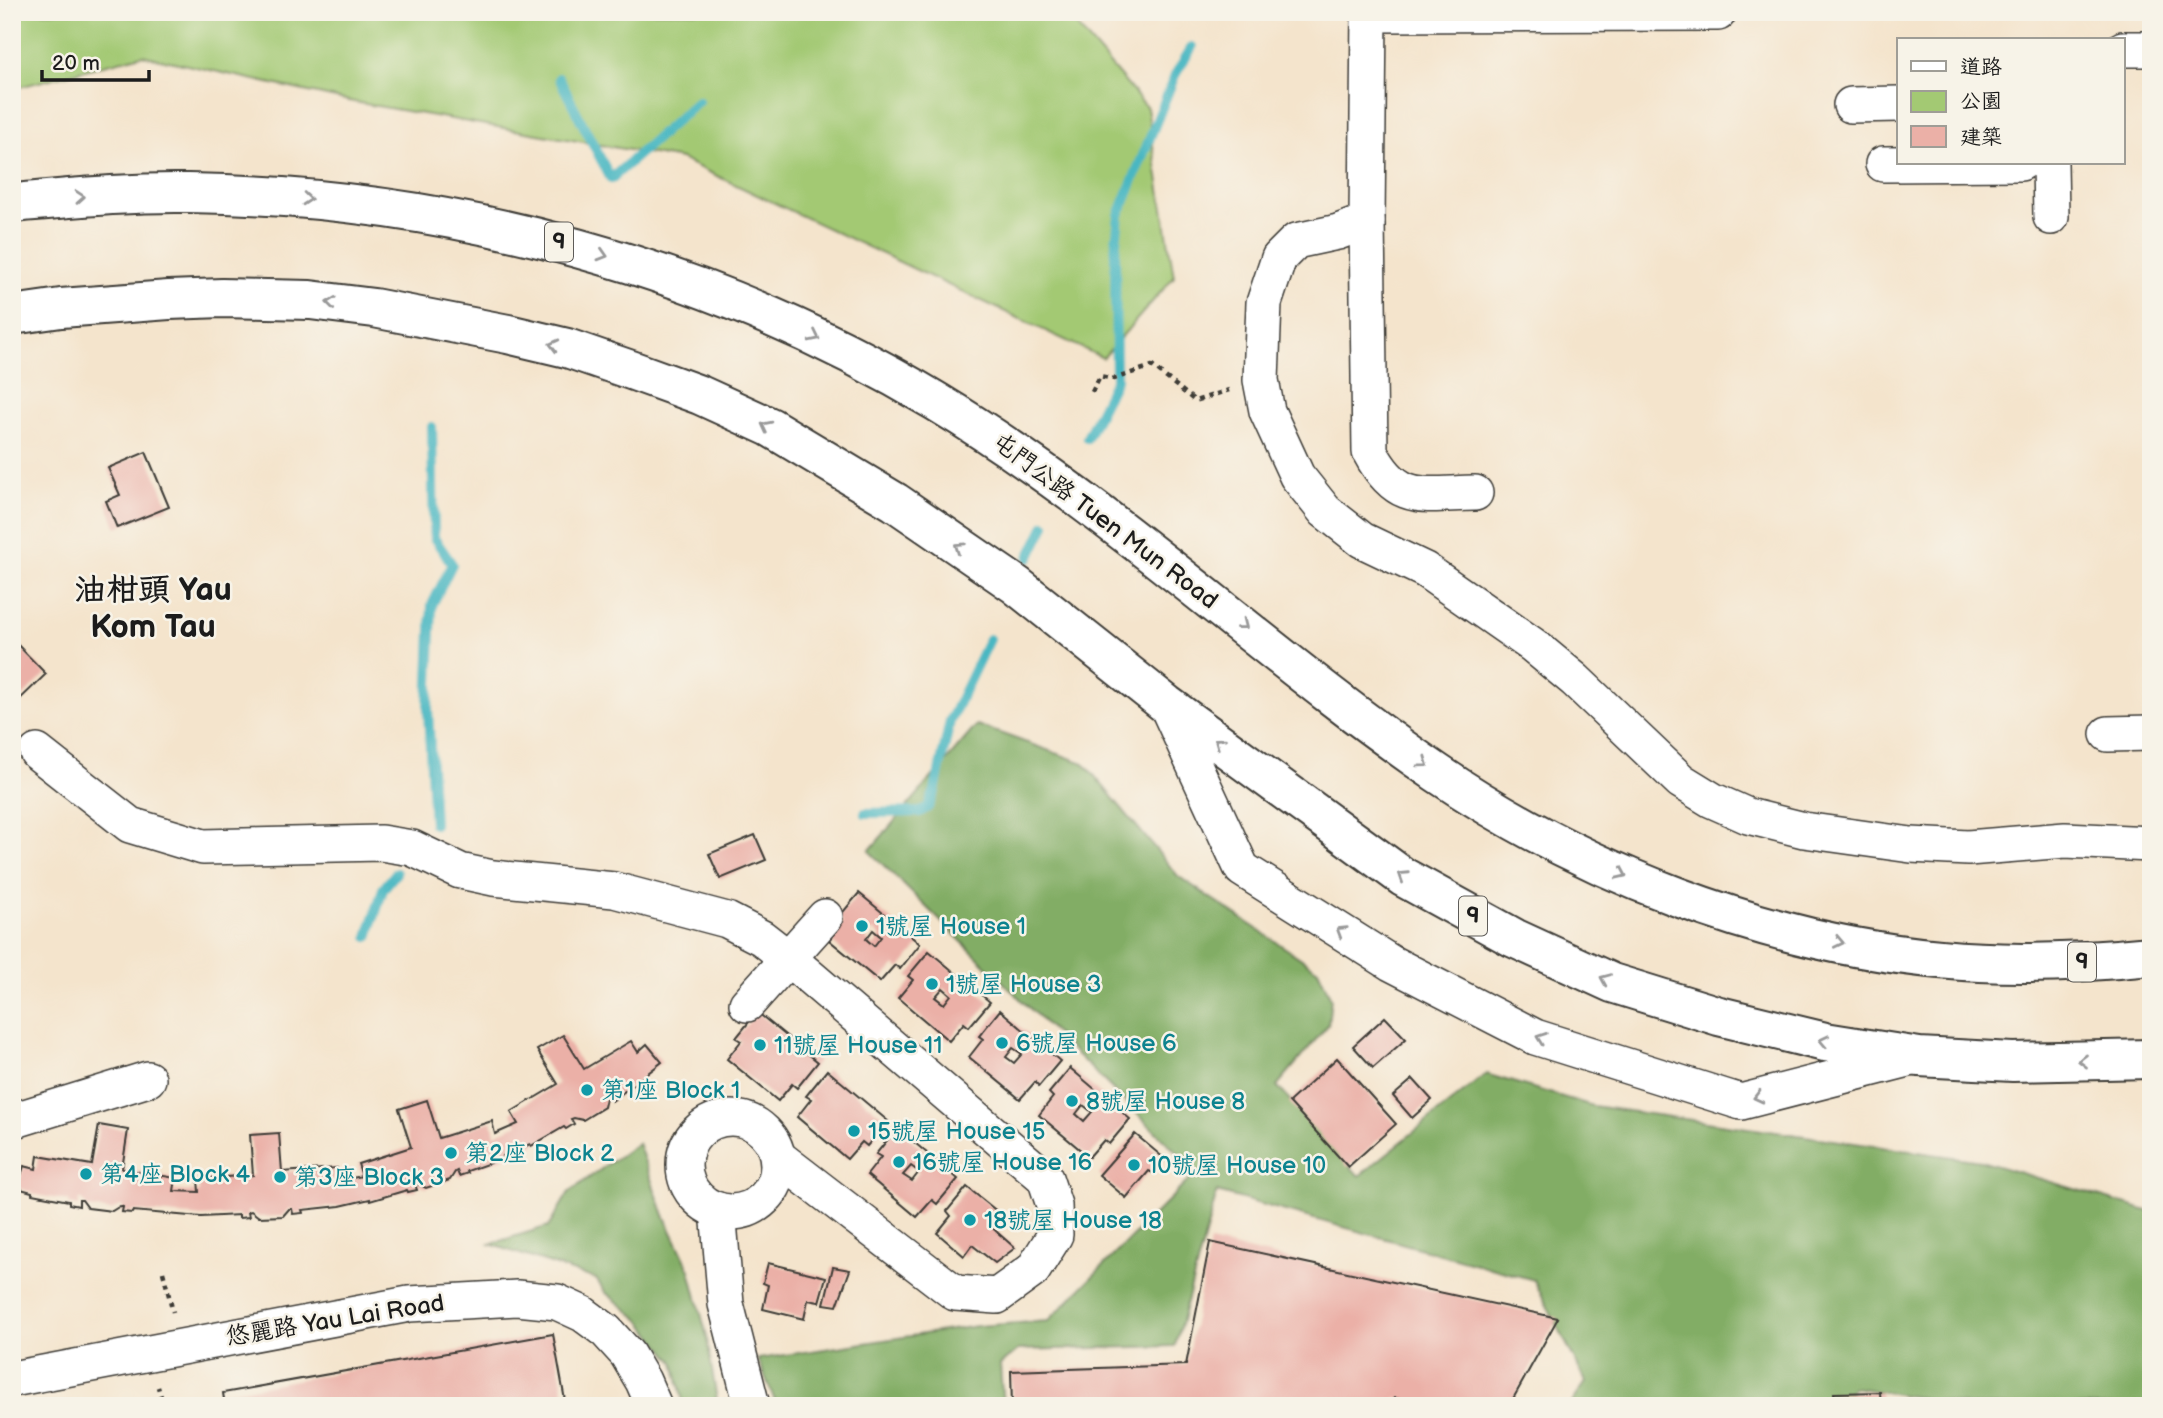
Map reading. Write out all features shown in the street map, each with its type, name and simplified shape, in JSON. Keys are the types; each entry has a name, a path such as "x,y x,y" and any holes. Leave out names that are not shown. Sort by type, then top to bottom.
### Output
{"highway":[{"name":"屯門公路 Tuen Mun Road","path":"12,203 186,193 302,198 418,212 504,229 665,275 732,300 815,337 912,387 988,434 1054,478 1380,732 1440,775 1509,817 1630,878 1701,905 1779,929 1857,946 1940,959 2088,962 2151,956"},
{"name":"9","path":"12,315 87,306 182,300 310,300 374,308 498,331 567,348 631,370 700,395 770,427 895,502 1016,585 1166,704 1403,877 1514,938 1612,983 1720,1016 1825,1042 1919,1056 2013,1062 2151,1059"}],"street":[{"path":"1475,493 1410,494 1390,480 1370,452 1367,221 1352,99 1369,13 1718,13"},
{"path":"2124,49 2151,49"},
{"path":"1851,105 1897,104"},
{"path":"1884,164 1897,164"},
{"path":"2050,164 2051,217"},
{"path":"1367,221 1338,232 1296,242 1279,258 1264,303 1261,380 1267,411 1297,476 1325,511 1362,540 1425,570 1534,646 1575,680 1681,781 1712,800 1748,816 1804,830 1911,845 1968,848 2064,841 2151,844"},
{"path":"1166,704 1242,869 1391,963 1535,1037 1741,1102 1919,1056"},
{"path":"2108,734 2151,733"},
{"path":"37,752 130,825 203,847 381,843 412,848 460,871 493,878 614,890 727,920 762,938 789,959 1045,1178 1054,1205 1055,1235 1033,1270 997,1296 955,1293 778,1157"},
{"path":"747,1004 825,917"},
{"path":"12,1121 148,1079"},
{"path":"735,1118 751,1122 763,1130 773,1143 778,1157 778,1173 773,1188 763,1200 749,1209 726,1211 704,1204 692,1193 685,1179 684,1164 687,1149 700,1130 720,1119 735,1118"},
{"path":"726,1211 745,1251"},
{"path":"726,1211 726,1304 752,1406"},
{"name":"悠麗路 Yau Lai Road","path":"12,1379 409,1304 517,1298 557,1302 583,1314 606,1331 627,1354 643,1381 653,1406"}],"path":[{"path":"1092,392 1100,376 1114,379 1152,366 1195,401 1240,387"},
{"path":"163,1272 176,1322"},
{"path":"155,1406 163,1400 158,1387"}],"green space":[{"path":"12,12 1065,12 1147,108 1174,277 1103,358 681,159 354,102 142,55 12,89"},
{"path":"977,725 1084,763 1178,876 1318,970 1331,998 1328,1025 1277,1086 1359,1176 1486,1074 1593,1106 1981,1161 2151,1212 2151,1406 1974,1406 1852,1387 1845,1406 1570,1406 1586,1382 1534,1280 1217,1192 1175,1346 1018,1350 1000,1365 1003,1406 777,1406 758,1359 977,1326 1048,1321 1197,1172 869,851"},
{"path":"638,1143 664,1215 690,1270 706,1333 718,1406 684,1406 674,1362 640,1320 605,1292 596,1279 490,1244 549,1226 569,1192"}],"building":[{"path":"146,452 169,507 117,528 106,501 120,495 108,468"},
{"path":"12,639 46,674 12,707"},
{"path":"755,835 766,860 720,879 709,854"},
{"path":"859,893 920,944 900,969 895,965 880,982 829,940 843,922 838,918","holes":["873,930 881,937 874,946 866,939"]},
{"path":"929,951 990,1002 969,1027 964,1023 949,1041 898,998 913,980 908,976","holes":["943,988 951,995 944,1004 935,997"]},
{"path":"1000,1010 1060,1061 1039,1086 1035,1082 1020,1099 969,1057 983,1039 979,1036","holes":["1013,1048 1022,1054 1014,1063 1006,1057"]},
{"path":"757,1012 818,1062 797,1088 792,1084 778,1101 727,1059 741,1041 736,1038"},
{"path":"1385,1017 1406,1039 1373,1068 1353,1046"},
{"path":"563,1035 584,1069 631,1041 638,1052 647,1044 662,1062 612,1101 609,1096 606,1098 604,1107 583,1120 571,1119 574,1124 531,1146 530,1144 503,1156 504,1158 467,1171 468,1173 459,1176 457,1171 450,1180 426,1188 415,1184 417,1190 407,1190 370,1201 302,1210 303,1213 293,1214 292,1209 289,1209 283,1216 259,1217 251,1211 248,1212 249,1217 239,1218 239,1215 201,1217 122,1212 123,1207 120,1206 112,1211 88,1208 82,1200 79,1200 79,1206 17,1188 24,1166 36,1169 38,1156 92,1165 99,1125 128,1130 122,1169 176,1178 174,1191 199,1192 198,1179 253,1175 250,1135 279,1133 282,1172 337,1168 338,1181 362,1176 358,1164 411,1147 399,1109 427,1100 439,1138 492,1121 495,1134 518,1124 511,1112 558,1084 537,1050"},
{"path":"1337,1058 1396,1124 1348,1167 1289,1102"},
{"path":"1070,1068 1130,1119 1109,1144 1104,1140 1089,1157 1039,1115 1053,1097 1049,1093","holes":["1083,1105 1092,1112 1084,1121 1076,1114"]},
{"path":"827,1070 888,1121 867,1146 862,1142 847,1159 797,1117 811,1099 806,1096"},
{"path":"1413,1079 1432,1100 1412,1118 1393,1096"},
{"path":"897,1128 958,1179 937,1204 932,1200 917,1217 867,1175 881,1157 876,1154","holes":["911,1166 919,1172 912,1181 903,1175"]},
{"name":"10號屋 House 10","path":"1135,1134 1165,1159 1153,1173 1149,1171 1126,1198 1099,1175"},
{"name":"18號屋 House 18","path":"967,1187 999,1213 989,1225 1015,1248 995,1263 972,1245 964,1256 937,1233 951,1216 947,1211"},
{"path":"1210,1242 1558,1318 1509,1406 1435,1406 1395,1398 1388,1406 1012,1406 1011,1371 1186,1365"},
{"path":"768,1263 826,1277 819,1302 808,1300 804,1319 763,1309 768,1285 763,1283"},
{"path":"833,1267 850,1270 837,1306 824,1304"},
{"path":"553,1334 566,1406 225,1406 223,1393"},
{"path":"1880,1392 1881,1406 1835,1406 1834,1393"}],"waterway":[{"path":"1087,438 1116,379 1115,253 1119,215 1175,75 1192,47"},
{"path":"559,78 611,179 698,101"},
{"path":"432,427 434,538 452,564 432,605 428,709 434,824"},
{"path":"1029,558 1045,525"},
{"path":"865,813 920,812 928,807 935,791 950,721 989,639"},
{"path":"368,937 383,889 396,873"}],"place":[{"name":"1號屋 House 1","path":"862,926"},
{"name":"1號屋 House 3","path":"932,984"},
{"name":"6號屋 House 6","path":"1002,1043"},
{"name":"11號屋 House 11","path":"760,1045"},
{"name":"第1座 Block 1","path":"587,1090"},
{"name":"8號屋 House 8","path":"1072,1101"},
{"name":"15號屋 House 15","path":"854,1131"},
{"name":"第2座 Block 2","path":"451,1153"},
{"name":"16號屋 House 16","path":"899,1162"},
{"name":"10號屋 House 10","path":"1134,1165"},
{"name":"第4座 Block 4","path":"86,1174"},
{"name":"第3座 Block 3","path":"280,1177"},
{"name":"18號屋 House 18","path":"970,1220"}],"district":[{"name":"油柑頭 Yau Kom Tau","path":"153,608"}]}
